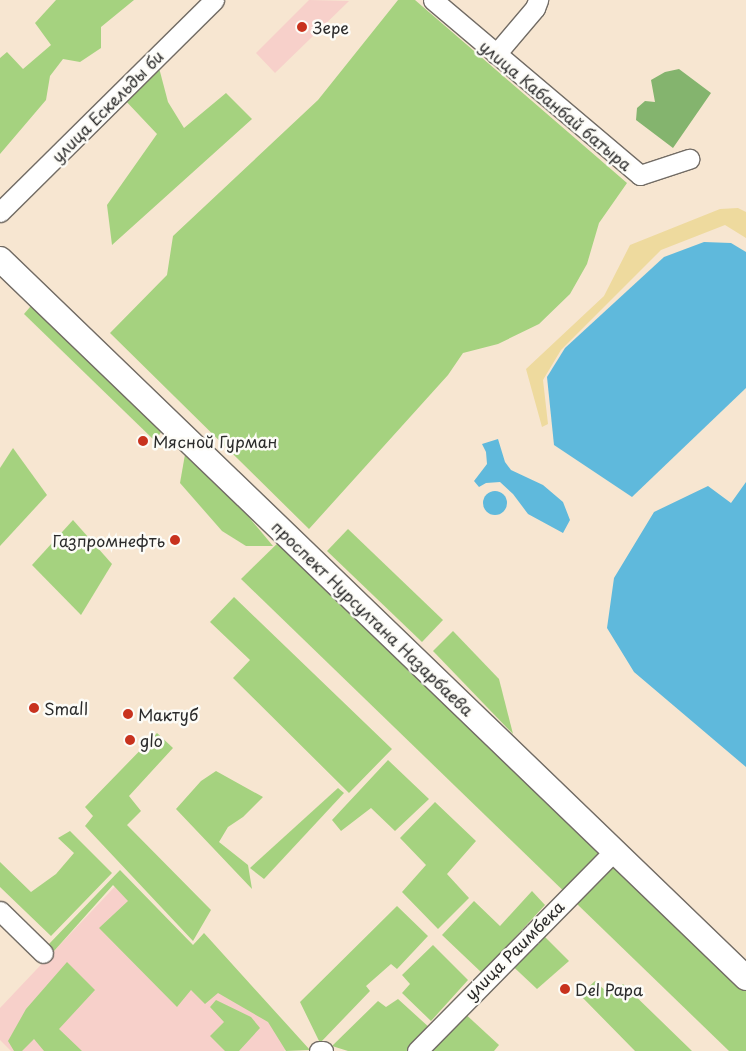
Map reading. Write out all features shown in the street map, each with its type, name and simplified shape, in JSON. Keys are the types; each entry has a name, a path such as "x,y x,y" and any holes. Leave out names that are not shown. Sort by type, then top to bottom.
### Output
{"main road":[{"name":"проспект Нурсултана Назарбаева","path":"0,259 746,978"}],"street":[{"name":"улица Ескельды би","path":"0,212 214,0"},
{"name":"улица Кабанбай батыра","path":"433,0 640,175 689,159"},
{"path":"496,54 535,8 538,0"},
{"name":"улица Раимбека","path":"417,1051 614,851"},
{"path":"0,911 43,953"}],"shaded area":[{"name":"Зере","path":"309,0 349,1 275,73 256,53"},
{"path":"123,878 293,1042 284,1051 11,1051 0,1040 0,1008"}],"green space":[{"path":"56,0 134,0 101,27 101,48 80,62 63,59 50,76 46,100 0,154 0,58 7,52 23,69 51,45 35,23"},
{"path":"398,0 415,0 627,183 599,223 587,264 570,294 539,324 498,344 463,353 448,375 309,529 110,333 167,275 173,236 318,100"},
{"path":"158,64 168,102 184,128 226,93 252,119 112,245 107,205 157,134 123,98"},
{"path":"679,69 711,93 673,148 636,120 637,108 645,101 655,102 651,80 665,72"},
{"path":"36,300 166,425 155,441 24,314"},
{"path":"187,443 273,546 246,546 222,531 180,483"},
{"path":"13,448 47,495 0,546 0,468"},
{"path":"73,520 112,564 81,615 32,565"},
{"path":"348,529 443,620 422,642 327,551"},
{"path":"286,535 746,978 746,1051 729,1051 241,579"},
{"path":"234,597 392,749 349,793 233,678 250,660 210,622"},
{"path":"453,631 499,679 513,734 433,651"},
{"path":"157,733 173,748 129,796 141,811 127,825 211,910 193,941 85,826 93,816 85,807"},
{"path":"388,760 429,799 395,831 371,808 341,831 332,820"},
{"path":"216,771 263,797 243,817 228,827 219,842 248,865 252,889 176,809 201,781"},
{"path":"338,788 344,793 264,879 250,868"},
{"path":"435,802 476,841 447,874 469,898 438,929 402,892 426,865 400,838"},
{"path":"70,831 112,873 51,936 0,887 0,862 31,892 56,874 74,853 58,838"},
{"path":"120,870 193,945 204,933 310,1050 286,1051 268,1022 218,993 205,1004 191,990 177,1007 99,928 128,901 113,885 54,951 49,944"},
{"path":"532,891 545,905 482,973 442,935 474,901 500,926"},
{"path":"397,906 428,936 397,969 391,964 366,986 370,991 320,1043 300,1002"},
{"path":"535,927 569,961 537,989 506,960"},
{"path":"433,945 468,980 431,1021 402,993 410,984 402,975"},
{"path":"67,962 95,990 59,1029 82,1051 44,1051 34,1039 22,1051 14,1051 8,1041 26,1009"},
{"path":"595,981 610,995 623,984 692,1051 635,1051 580,995"},
{"path":"398,999 431,1029 412,1051 348,1051 332,1046 378,1001 386,1007"},
{"path":"216,1000 251,1017 260,1028 239,1051 225,1051 210,1036 224,1022 210,1007"},
{"path":"461,1010 499,1045 494,1051 423,1051"}],"sand":[{"path":"738,208 746,212 746,238 725,225 661,250 561,350 543,380 548,424 542,427 526,369 604,296 630,245 720,209"}],"water":[{"path":"704,242 731,243 746,252 746,388 632,497 554,445 547,377 565,348 664,257"},
{"path":"498,439 505,462 511,470 543,485 563,502 570,520 563,533 528,514 513,494 500,482 486,483 479,487 474,481 487,464 486,452 482,444"},
{"path":"746,482 746,767 634,672 607,628 614,578 654,512 708,486 731,503"},
{"path":"495,491 503,495 507,503 503,511 495,515 487,511 483,503 487,495"}],"place":[{"name":"Зере","path":"302,27"},
{"name":"Мясной Гурман","path":"143,441"},
{"name":"Газпромнефть","path":"175,540"},
{"name":"Small","path":"34,708"},
{"name":"Мактуб","path":"128,714"},
{"name":"glo","path":"130,740"},
{"name":"Del Papa","path":"565,989"}]}
